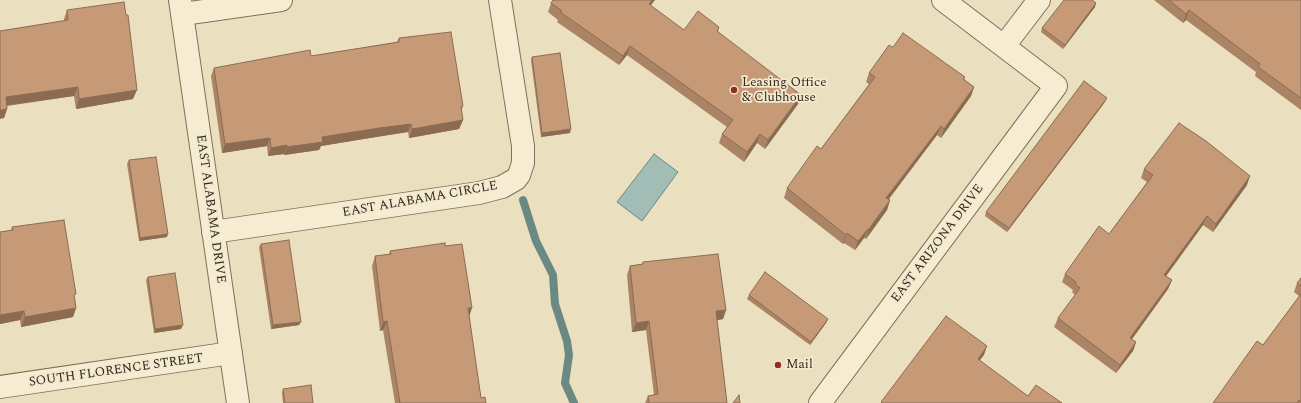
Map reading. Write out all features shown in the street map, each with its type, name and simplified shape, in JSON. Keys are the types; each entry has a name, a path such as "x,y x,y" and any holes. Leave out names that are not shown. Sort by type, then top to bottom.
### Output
{"lane":[{"name":"EAST ALABAMA DRIVE","path":"238,403 182,7 281,0"},
{"name":"EAST ALABAMA CIRCLE","path":"213,232 479,193 502,187 516,179 523,163 523,146 500,0"},
{"path":"943,0 1004,46 1039,0"},
{"name":"EAST ARIZONA DRIVE","path":"820,403 1056,86 1004,46"},
{"name":"SOUTH FLORENCE STREET","path":"0,387 231,353"}],"water":[{"path":"654,154 678,172 642,221 617,202"}],"building":[{"path":"553,0 652,0 649,4 684,30 698,11 719,27 717,31 801,95 768,140 760,134 747,152 722,134 733,120 630,46 623,56 560,12 562,11 551,3"},
{"path":"1064,0 1092,0 1096,3 1065,45 1042,28"},
{"path":"1169,0 1301,0 1301,98 1258,67 1260,64 1189,10 1186,14"},
{"path":"124,2 126,15 128,15 137,90 79,99 78,87 6,97 7,109 0,110 0,31 68,20 67,10"},
{"path":"451,32 463,106 461,107 463,120 412,129 411,124 379,128 322,137 323,142 287,147 287,145 271,148 270,138 225,144 214,68 310,50 311,56 399,42 399,38"},
{"path":"903,33 965,77 963,79 974,87 944,129 941,126 886,198 890,200 869,229 858,241 847,233 846,235 787,188 817,146 821,149 875,77 869,73 889,45 892,47 894,46"},
{"path":"560,53 571,129 542,133 532,57"},
{"path":"1084,81 1107,98 1009,228 986,212"},
{"path":"1179,123 1206,141 1250,176 1216,224 1207,216 1164,275 1172,280 1130,338 1136,342 1120,365 1058,318 1080,288 1075,284 1076,282 1065,274 1099,226 1109,234 1153,175 1144,169"},
{"path":"156,157 168,234 140,238 129,160"},
{"path":"64,220 76,294 74,295 76,308 25,317 24,311 0,315 0,232 13,230 12,227"},
{"path":"289,240 301,322 273,325 261,244"},
{"path":"445,243 445,246 462,244 472,308 468,308 481,398 485,397 486,403 400,403 387,321 383,322 375,256 391,254 390,251"},
{"path":"718,254 726,310 716,311 727,403 649,403 648,396 658,394 649,321 636,323 630,266 643,264 643,262"},
{"path":"765,272 828,319 811,342 749,295"},
{"path":"175,273 183,325 155,329 148,277"},
{"path":"1301,278 1301,286 1297,283"},
{"path":"1301,294 1301,402 1299,400 1297,403 1213,403 1257,341 1263,345"},
{"path":"946,316 987,346 978,359 1028,396 1036,385 1062,403 882,403 881,402"},
{"path":"311,385 313,403 285,403 283,389"},
{"path":"739,395 740,403 733,403"}],"waterway":[{"path":"523,200 536,241 553,275 555,304 567,341 569,355 565,383 574,403"}],"place":[{"name":"Leasing Office & Clubhouse","path":"734,90"},
{"name":"Mail","path":"778,365"}]}
